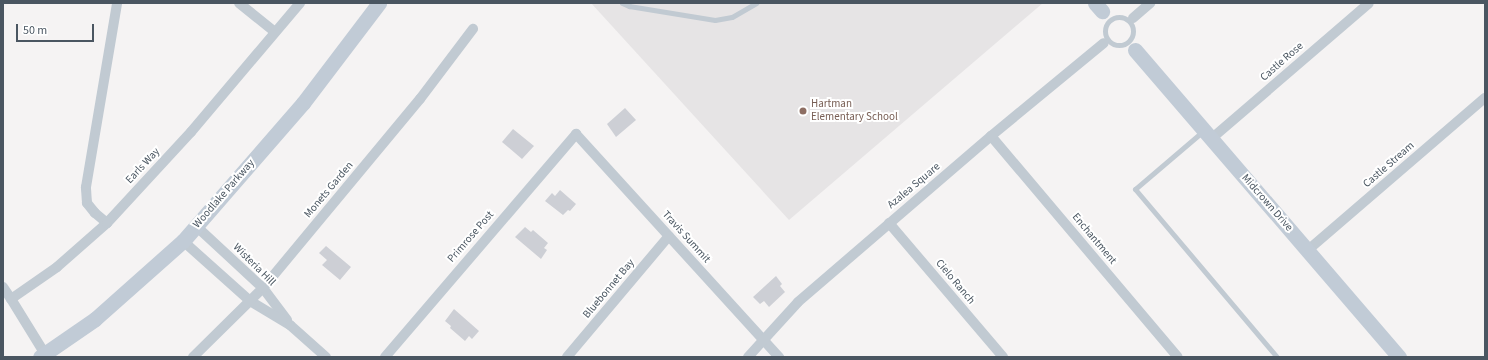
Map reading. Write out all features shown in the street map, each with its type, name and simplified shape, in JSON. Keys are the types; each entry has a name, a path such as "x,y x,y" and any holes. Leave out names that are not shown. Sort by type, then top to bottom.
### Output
{"street":[{"path":"107,223 95,213 87,203 86,187 117,3"},
{"path":"239,3 276,32"},
{"name":"Earls Way","path":"12,299 57,267 107,223 191,132 300,3"},
{"name":"Woodlake Parkway","path":"43,356 95,319 183,241 303,103 379,3"},
{"path":"1130,20 1150,3"},
{"name":"Castle Rose","path":"1207,135 1369,3"},
{"name":"Monets Garden","path":"193,357 263,288 420,99 473,28"},
{"name":"Azalea Square","path":"748,357 798,302 991,136 1107,41"},
{"name":"Midcrown Drive","path":"1130,44 1399,357"},
{"name":"Castle Stream","path":"1308,250 1485,98"},
{"name":"Travis Summit","path":"576,134 779,357"},
{"name":"Primrose Post","path":"384,357 576,134"},
{"name":"Enchantment","path":"991,136 1178,357"},
{"name":"Cielo Ranch","path":"889,223 1003,357"},
{"name":"Wisteria Hill","path":"196,226 263,288 290,325"},
{"name":"Bluebonnet Bay","path":"567,357 669,236"},
{"name":"Wisteria Hill","path":"183,241 250,301 290,325 326,357"},
{"path":"3,287 12,299 43,356"}],"lane":[{"path":"622,3 628,6 715,20 732,17 756,3"},
{"path":"1104,14 1130,20 1133,34 1130,44 1120,45 1107,41 1104,32 1104,14"},
{"path":"1207,135 1135,189 1278,357"}],"shaded area":[{"name":"Hartman Elementary School","path":"591,3 1043,3 789,220"}],"building":[{"path":"625,108 636,120 616,137 607,124"},
{"path":"513,129 534,146 522,159 502,142"},
{"path":"560,190 576,204 570,211 568,210 563,215 545,201 552,193 555,196"},
{"path":"525,227 531,232 533,230 548,243 544,248 547,250 541,259 515,237"},
{"path":"326,246 351,267 340,280 322,265 327,260 319,253"},
{"path":"776,276 782,284 780,286 785,292 769,307 764,301 760,304 753,297"},
{"path":"454,309 479,331 472,339 469,336 465,341 450,328 451,326 445,321"}],"place":[{"name":"Hartman Elementary School","path":"803,111"}]}
